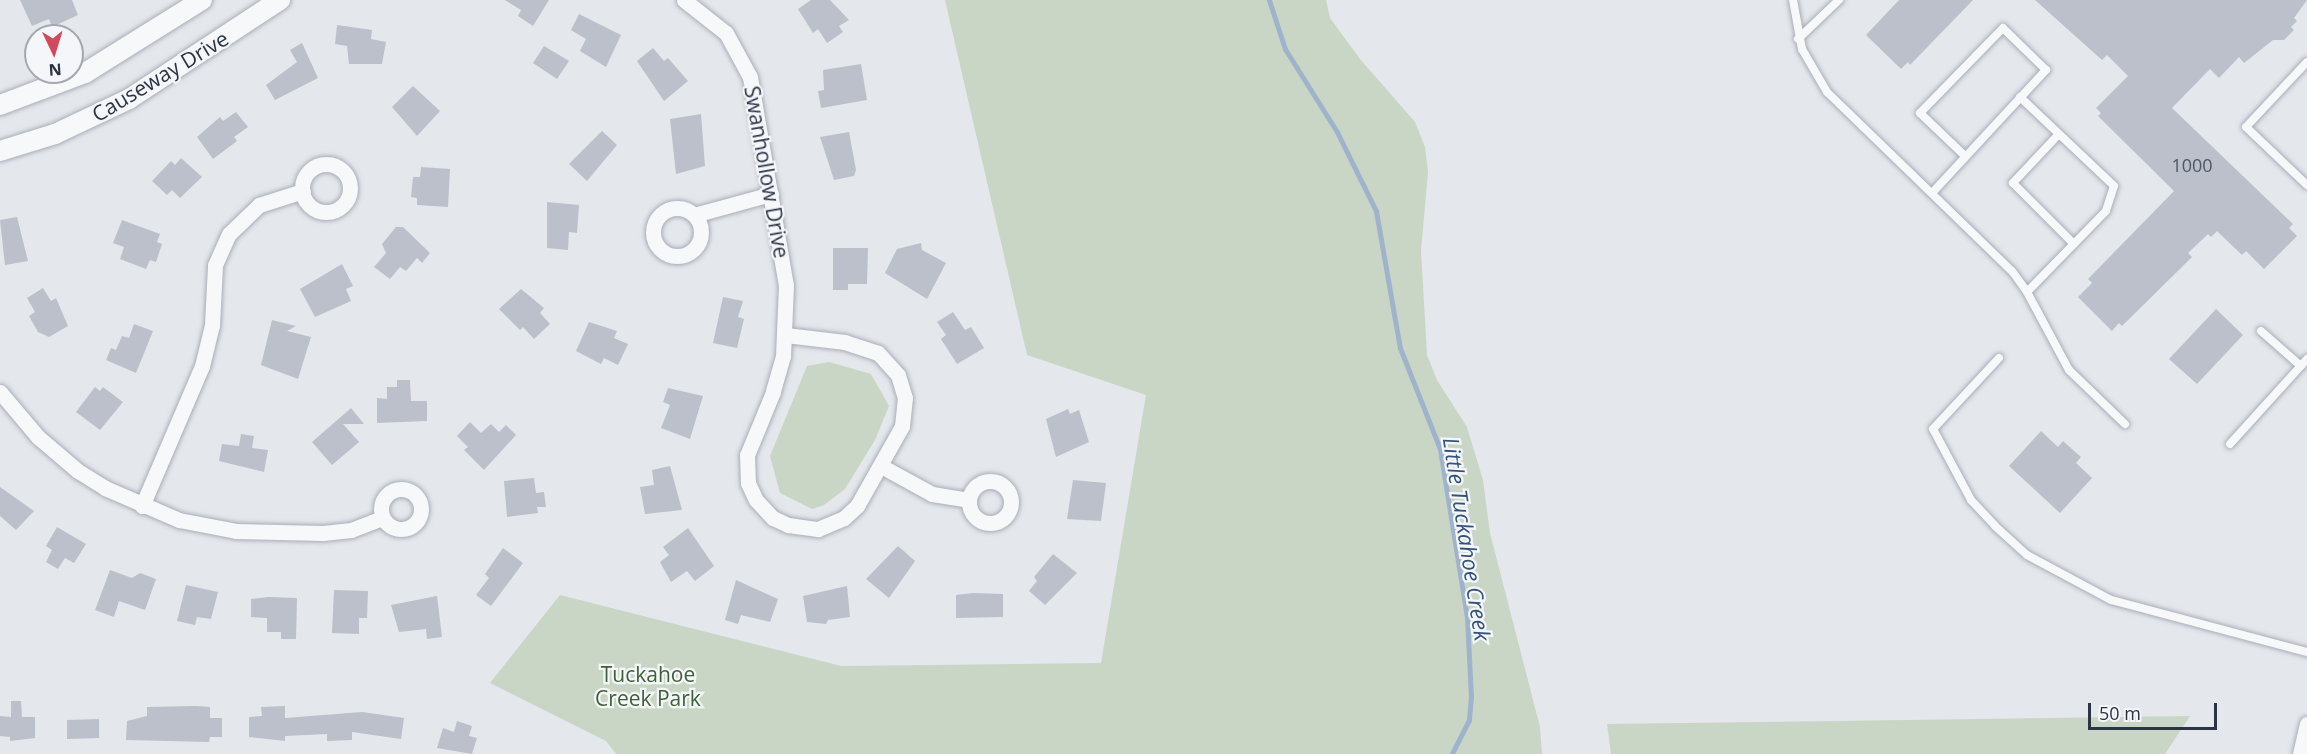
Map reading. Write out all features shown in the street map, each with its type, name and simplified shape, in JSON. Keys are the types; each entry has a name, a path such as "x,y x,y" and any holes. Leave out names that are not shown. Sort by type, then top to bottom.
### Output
{"street":[{"name":"Causeway Drive","path":"0,105 85,73 202,0"},
{"name":"Causeway Drive","path":"0,151 55,134 129,99 279,0"},
{"name":"Swanhollow Drive","path":"684,0 726,33 750,77 786,285 786,335 773,392 747,455 748,483 756,500 767,514 788,525 818,529 844,518 857,506 881,466 905,413 898,375 885,358 865,347 786,335"},
{"path":"142,506 202,366 212,325 215,265 229,234 259,205 303,191"},
{"path":"694,215 771,194"},
{"path":"0,392 50,449 105,488 142,506 179,520 262,533 351,530 383,518"},
{"path":"881,466 932,494 969,500"},
{"path":"2300,754 2307,724"}],"lane":[{"path":"1793,0 1798,39 1814,75 1827,92 2012,271 2027,291 2069,370 2125,424"},
{"path":"1798,39 1839,0"},
{"path":"1932,193 1964,155 2046,70 2003,28 1920,112 1964,155"},
{"path":"2307,62 2246,127 2307,185"},
{"path":"2020,97 2114,186 2106,211 2027,291"},
{"path":"2058,135 2013,183 2074,244"},
{"path":"2230,444 2304,363 2261,331"},
{"path":"1999,358 1933,429 1971,500 1995,526 2027,555 2111,600 2307,652"}],"green space":[{"name":"Tuckahoe Creek Park","path":"945,0 1326,0 1330,18 1360,59 1415,122 1425,147 1428,172 1421,251 1427,355 1437,380 1467,427 1483,480 1490,533 1540,727 1542,754 616,754 606,741 490,683 560,595 841,666 1101,663 1146,395 1027,355"},
{"path":"829,362 871,374 889,406 875,440 845,489 824,505 812,509 780,493 770,456 807,366"},
{"path":"2190,716 2165,754 1611,754 1607,724"}],"building":[{"path":"20,0 72,0 78,15 58,24 51,24 49,19 31,24"},
{"path":"505,0 549,0 533,26 518,16 521,10"},
{"path":"811,0 830,0 849,20 839,26 843,32 827,43 818,29 813,33 798,9"},
{"path":"1899,0 1973,0 1910,65 1908,62 1901,69 1866,35"},
{"path":"2035,0 2307,0 2294,18 2297,21 2291,27 2294,30 2284,40 2273,40 2244,63 2239,57 2219,78 2210,69 2172,108 2293,224 2289,228 2297,236 2264,269 2246,251 2242,255 2217,231 2211,237 2208,234 2188,253 2192,257 2122,326 2119,323 2112,331 2078,297 2092,283 2088,279 2174,191 2098,116 2101,113 2096,108 2128,76 2107,55 2102,60"},
{"path":"579,14 621,35 606,67 580,51 586,39 571,30"},
{"path":"337,25 372,30 371,39 386,42 382,64 349,64 347,46 335,44"},
{"path":"302,43 318,78 275,100 266,85 297,62 290,50"},
{"path":"544,46 569,61 557,79 533,63"},
{"path":"653,48 664,61 668,58 688,81 664,101 637,61"},
{"path":"861,64 867,100 821,108 818,91 824,90 823,70"},
{"path":"413,86 440,111 417,136 392,107"},
{"path":"236,112 248,127 234,137 237,141 213,159 197,137 220,117 223,121"},
{"path":"701,114 705,166 676,174 670,119"},
{"path":"602,131 617,145 587,181 569,164"},
{"path":"849,132 856,170 854,176 834,180 820,137"},
{"path":"181,158 202,177 180,198 172,190 167,195 152,181 171,161 175,165"},
{"path":"421,167 450,169 448,207 417,205 417,198 411,197 413,177 420,177"},
{"path":"547,202 579,205 577,233 569,232 568,250 547,248"},
{"path":"17,217 28,261 5,265 0,220"},
{"path":"122,220 160,234 157,242 162,244 156,262 150,260 146,269 120,259 124,247 113,243"},
{"path":"396,227 403,227 430,253 422,263 417,258 406,271 400,267 390,279 374,267 386,253 382,244"},
{"path":"921,243 922,250 946,263 927,299 885,273 897,249"},
{"path":"833,248 868,248 867,284 848,284 848,290 833,290"},
{"path":"342,264 353,286 346,289 351,301 315,317 300,289"},
{"path":"43,288 51,301 56,298 68,326 49,337 38,332 29,316 35,312 27,298"},
{"path":"521,289 544,308 540,313 550,324 534,339 523,327 520,330 499,309"},
{"path":"723,297 743,301 738,317 744,319 737,348 713,343"},
{"path":"2216,309 2243,335 2197,384 2169,359"},
{"path":"953,312 965,330 971,327 984,348 957,364 941,339 946,335 937,322"},
{"path":"272,320 296,326 287,331 311,337 298,379 261,365"},
{"path":"589,322 617,331 614,338 628,344 618,365 604,358 601,364 576,351"},
{"path":"134,324 153,331 136,373 106,360 111,348 116,350 122,336 129,338"},
{"path":"397,380 410,380 411,401 427,401 427,421 377,423 377,398 387,399 387,387 397,387"},
{"path":"95,387 100,391 103,387 123,402 100,430 76,412"},
{"path":"668,388 703,396 690,439 661,428 670,405 663,402"},
{"path":"351,408 364,424 343,424 359,442 332,465 312,442"},
{"path":"1068,409 1070,414 1079,410 1089,442 1056,457 1046,419"},
{"path":"470,422 481,433 491,424 499,432 506,425 516,435 484,470 464,450 468,447 457,436"},
{"path":"2041,431 2058,447 2063,441 2081,457 2076,463 2092,478 2060,513 2009,466"},
{"path":"241,434 254,436 252,448 268,450 264,472 219,461 222,444 239,446"},
{"path":"670,466 682,510 645,514 640,487 654,485 652,470"},
{"path":"534,478 536,493 544,492 546,507 537,507 538,513 507,517 504,481"},
{"path":"1073,480 1106,483 1101,521 1067,519"},
{"path":"0,487 34,511 16,530 0,516"},
{"path":"57,527 86,544 74,563 65,558 58,569 46,562 52,550 46,546"},
{"path":"688,528 714,566 695,581 687,571 671,582 660,562 669,555 663,547"},
{"path":"898,546 915,561 889,598 866,579"},
{"path":"503,548 523,563 491,606 476,595 489,578 485,574"},
{"path":"1053,554 1077,573 1045,605 1029,591 1037,581 1034,577"},
{"path":"110,570 132,578 140,573 156,579 145,610 119,601 114,617 95,610"},
{"path":"736,580 778,599 770,622 741,615 738,624 725,620"},
{"path":"186,585 218,592 211,619 197,617 195,625 177,621"},
{"path":"847,586 850,617 828,620 826,624 807,622 803,596"},
{"path":"334,590 368,591 367,618 359,618 359,634 332,633"},
{"path":"1003,594 1003,617 956,618 956,595"},
{"path":"437,596 442,637 427,639 426,629 399,632 391,605"},
{"path":"297,598 296,639 281,639 281,632 267,632 267,618 251,617 251,599"},
{"path":"11,701 21,701 22,717 35,717 35,738 10,741 10,737 0,736 0,716 11,717"},
{"path":"285,706 285,718 362,712 404,718 401,739 352,732 352,740 327,741 327,734 285,736 285,741 249,737 249,717 262,716 261,707"},
{"path":"147,707 210,707 210,718 222,718 222,737 210,737 209,742 126,740 127,721 147,716"},
{"path":"99,719 99,738 67,739 67,720"},
{"path":"457,721 472,726 469,736 477,738 472,754 437,748 443,728 454,732"}],"waterway":[{"name":"Little Tuckahoe Creek","path":"1269,0 1285,49 1337,132 1376,211 1400,348 1440,449 1467,618 1471,696 1469,720 1452,754"}]}
